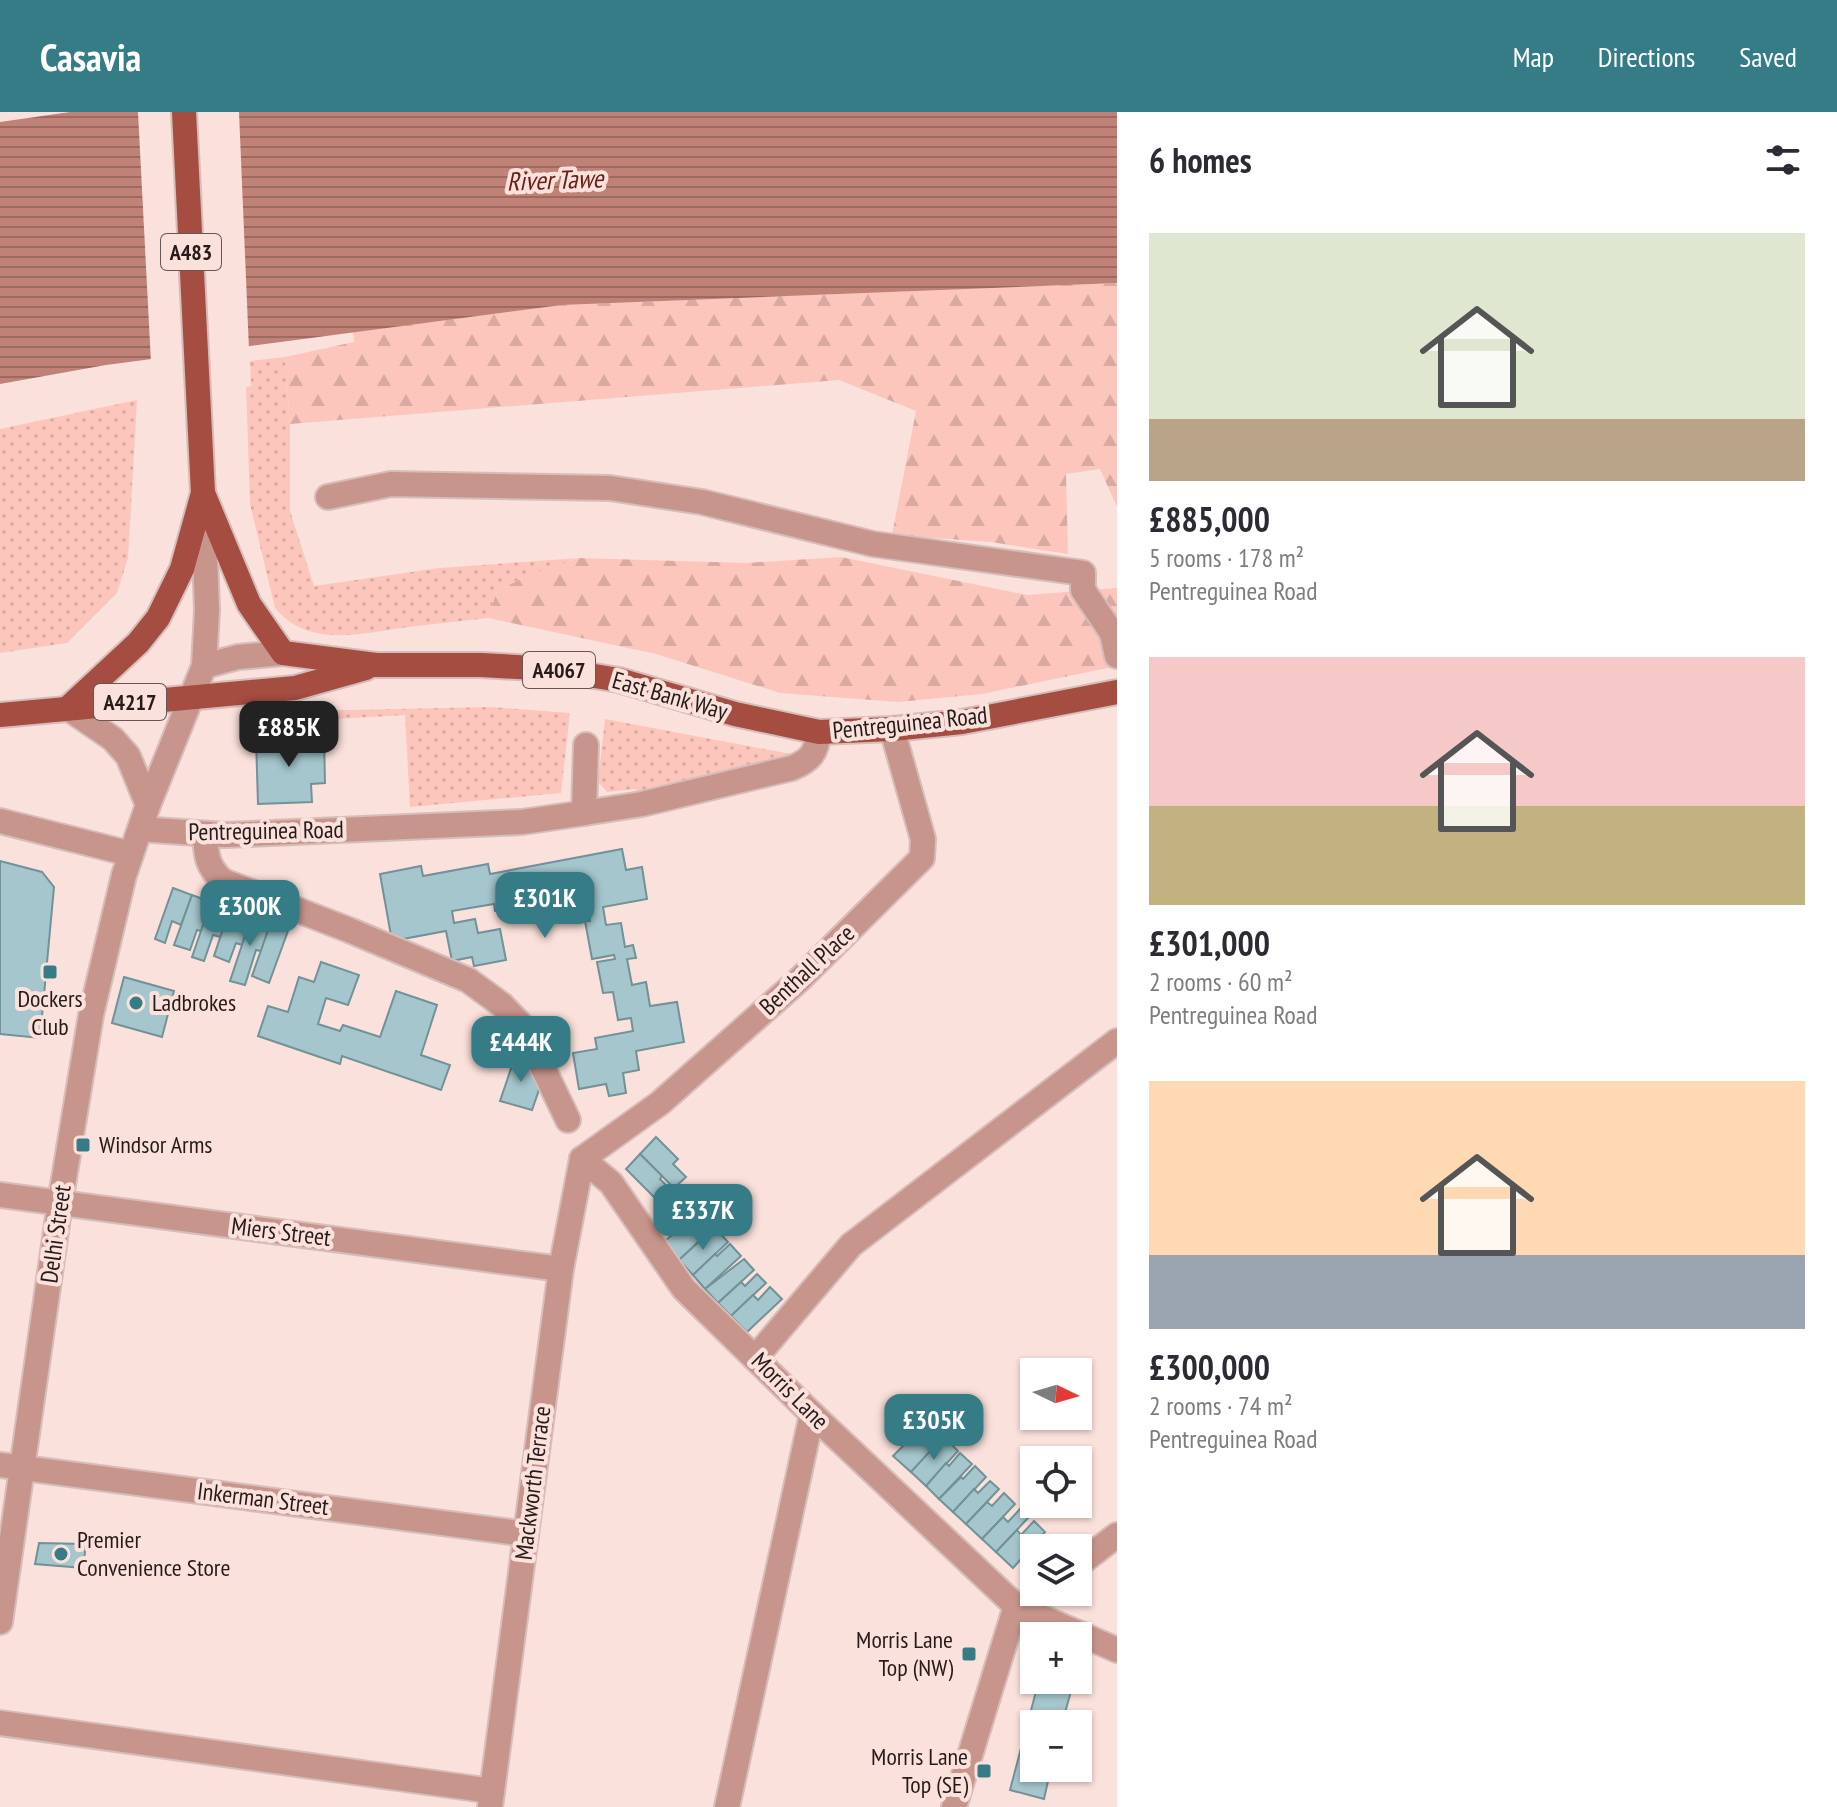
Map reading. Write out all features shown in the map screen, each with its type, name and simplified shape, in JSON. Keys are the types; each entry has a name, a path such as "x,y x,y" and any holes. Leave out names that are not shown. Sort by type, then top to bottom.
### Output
{"main road":[{"name":"A483","path":"68,708 138,643 158,618 182,569 203,493 184,112"},
{"path":"203,493 249,604 283,653"},
{"name":"East Bank Way","path":"283,653 376,665 552,669 619,680 735,714 819,732"},
{"name":"East Bank Way","path":"0,715 295,688 376,665"},
{"name":"Pentreguinea Road","path":"819,732 962,722 1117,692"}],"street":[{"path":"328,497 391,484 610,488 702,502 873,544 1083,573 1083,590 1112,633 1117,656"},
{"name":"Delhi Street","path":"0,1622 12,1466 91,1015 131,854 204,666 207,610 203,493"},
{"path":"204,666 246,655 283,653"},
{"path":"68,708 113,739 128,756 148,805"},
{"name":"Benthall Place","path":"582,1159 660,1103 799,980 922,858 923,839 892,729"},
{"name":"Pentreguinea Road","path":"140,829 205,834 522,822 642,804 792,768 810,760 817,749 819,732"},
{"path":"584,813 586,745"},
{"path":"0,821 131,854"},
{"path":"205,834 206,859 213,872 223,881 468,980 502,1005 524,1028 568,1120"},
{"path":"756,1357 851,1245 1117,1041"},
{"name":"Mackworth Terrace","path":"491,1799 561,1269 582,1159"},
{"name":"Morris Lane","path":"582,1159 611,1183 684,1289 1016,1606 1117,1650"},
{"name":"Miers Street","path":"0,1195 561,1269"},
{"path":"727,1807 812,1414"},
{"name":"Inkerman Street","path":"12,1466 526,1534"},
{"path":"1092,1554 1117,1535"},
{"path":"954,1807 1016,1606 1020,1603"},
{"path":"0,1723 491,1799"}],"green space":[{"path":"1117,283 1117,507 1100,469 1066,474 1068,554 991,542 892,535 916,411 839,380 290,424 285,357 354,342 353,332 562,305"},
{"path":"285,357 290,424 290,511 314,586 439,568 580,558 529,575 497,591 488,618 337,635 320,634 289,621 275,608 250,504 246,387 251,386 250,361"},
{"path":"137,400 128,558 117,593 67,643 0,653 0,429"},
{"path":"841,557 1027,595 1117,588 1117,666 982,694 898,702 780,693 656,654 488,618 497,591 529,575 580,558 746,563"},
{"path":"490,707 570,713 561,793 410,807 405,715 334,719 332,729 252,732 253,712"},
{"path":"605,719 791,754 639,802 636,789 607,792 598,782"}],"water":[{"name":"River Tawe","path":"70,112 1117,112 1117,283 562,305 106,365 0,384 0,122"}],"pier":[{"path":"138,112 239,112 249,350 151,363"}],"building":[{"path":"324,737 325,783 311,784 312,802 258,804 256,739"},
{"path":"622,849 626,870 642,867 647,899 603,907 606,925 621,923 625,947 633,945 636,958 627,959 632,985 646,982 650,1006 677,1002 684,1042 636,1051 639,1070 623,1073 626,1093 609,1096 606,1084 579,1089 573,1053 597,1049 595,1038 633,1031 631,1018 618,1020 613,992 603,993 597,962 615,959 614,955 592,959 585,921 590,921 589,916 582,918 578,895 495,911 494,904 452,911 454,923 475,919 478,933 500,929 506,960 474,966 472,957 452,961 446,931 392,941 380,874 421,866 423,876 488,864 490,874"},
{"path":"0,861 42,872 54,887 40,1038 0,1034"},
{"path":"173,888 192,895 181,925 172,921 165,943 155,939"},
{"path":"192,895 211,902 201,931 197,930 190,950 174,945"},
{"path":"211,902 230,908 221,937 213,935 204,961 192,957"},
{"path":"230,908 252,915 242,945 236,943 229,962 214,956"},
{"path":"252,915 271,922 261,951 256,950 245,985 230,981"},
{"path":"271,922 289,928 269,983 252,976"},
{"path":"321,962 359,975 348,1005 326,998 318,1024 340,1031 343,1025 380,1037 396,991 437,1005 421,1055 450,1065 441,1090 342,1056 340,1064 258,1036 268,1006 288,1012 299,977 314,982"},
{"path":"124,977 174,991 162,1037 112,1023"},
{"path":"517,1051 524,1053 541,1084 532,1110 500,1101"},
{"path":"656,1137 678,1159 673,1164 686,1177 674,1188 640,1154"},
{"path":"640,1154 672,1191 660,1203 626,1169"},
{"path":"704,1215 714,1227 679,1260 663,1243 686,1222 690,1227"},
{"path":"716,1229 728,1242 693,1275 679,1260"},
{"path":"730,1244 741,1256 705,1289 693,1275"},
{"path":"744,1259 754,1270 718,1303 705,1289"},
{"path":"757,1274 766,1283 731,1316 718,1303 741,1282 745,1286"},
{"path":"770,1287 782,1299 747,1332 731,1316 753,1295 758,1300"},
{"path":"932,1426 944,1437 911,1472 893,1456 915,1434 920,1439"},
{"path":"946,1439 958,1451 926,1486 911,1472"},
{"path":"960,1453 972,1464 939,1499 926,1486 946,1463 949,1466"},
{"path":"975,1466 986,1477 953,1512 939,1499"},
{"path":"990,1481 999,1489 966,1524 953,1512 974,1489 978,1493"},
{"path":"1004,1493 1015,1504 982,1539 966,1524 987,1502 992,1506"},
{"path":"1020,1509 1020,1518 1028,1518 996,1552 982,1539 1003,1517 1008,1522"},
{"path":"1034,1521 1045,1532 1043,1534 1022,1534"},
{"path":"1017,1530 1020,1534 1020,1560 1013,1568 996,1552"},
{"name":"Premier Convenience Store","path":"39,1543 86,1544 83,1568 35,1564"},
{"path":"1035,1694 1070,1694 1066,1710 1031,1710"},
{"path":"1020,1752 1020,1782 1048,1782 1044,1799 1010,1790"}],"place":[{"name":"Dockers Club","path":"50,972"},
{"name":"Ladbrokes","path":"136,1003"},
{"name":"Windsor Arms","path":"83,1145"},
{"name":"Premier Convenience Store","path":"61,1554"},
{"name":"Morris Lane Top (NW)","path":"969,1654"},
{"name":"Morris Lane Top (SE)","path":"984,1771"}]}
